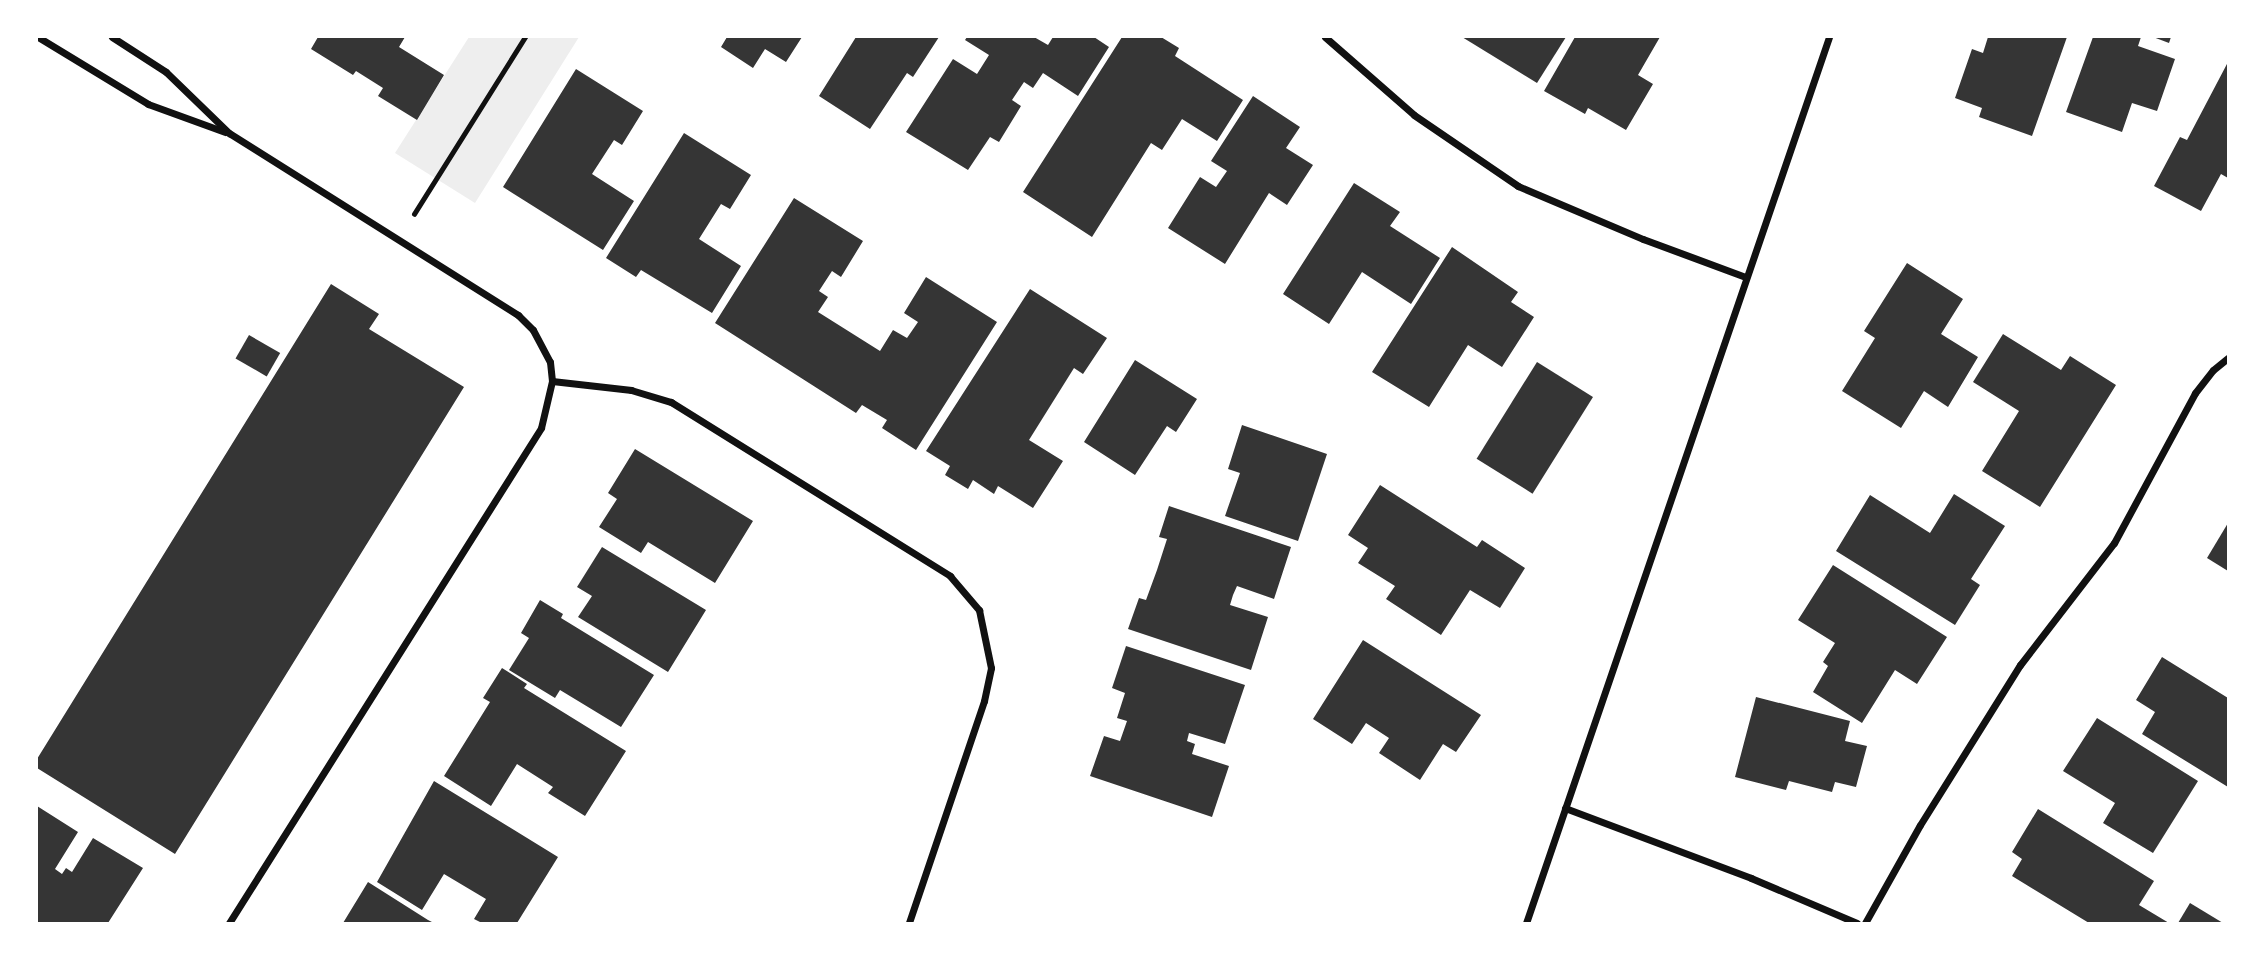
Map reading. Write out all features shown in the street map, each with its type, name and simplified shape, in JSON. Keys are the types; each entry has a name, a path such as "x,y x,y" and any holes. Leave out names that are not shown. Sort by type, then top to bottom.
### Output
{"street":[{"path":"38,37 148,104 229,133"},
{"path":"112,37 166,72 229,133 518,316 541,342 550,362 552,381 541,428 229,923"},
{"path":"1325,37 1414,115 1518,186 1630,234 1746,277"},
{"path":"1527,923 1829,37"},
{"path":"1865,923 1920,825 2020,665 2114,543 2195,393 2213,370 2228,358"},
{"path":"552,381 631,390 671,402 950,576 979,610 991,668 984,701 909,923"},
{"path":"1565,808 1751,878 1857,923"}],"path":[{"path":"398,239 525,37"}],"shaded area":[{"path":"469,37 579,37 475,203 395,153"}],"building":[{"path":"318,37 405,37 399,47 444,75 417,120 378,96 383,88 356,71 353,75 311,49"},
{"path":"727,37 802,37 786,62 765,49 753,68 721,47"},
{"path":"856,37 939,37 913,77 907,73 870,129 819,96"},
{"path":"967,37 1034,37 1048,45 1053,37 1094,37 1109,47 1078,96 1043,73 1033,88 1024,82 1012,100 1021,106 999,142 990,137 968,170 906,132 953,59 977,74 989,55 965,40"},
{"path":"1122,37 1161,37 1179,48 1175,56 1243,100 1217,141 1182,119 1162,150 1151,143 1092,237 1023,192"},
{"path":"1462,37 1566,37 1537,83"},
{"path":"1575,37 1660,37 1638,75 1653,84 1626,130 1588,108 1585,114 1544,91"},
{"path":"1988,37 2067,37 2032,136 1979,117 1982,108 1955,98 1972,49 1983,53"},
{"path":"2093,37 2141,37 2138,46 2175,59 2157,111 2132,103 2122,132 2066,112"},
{"path":"2153,37 2171,37 2169,43"},
{"path":"2228,62 2228,178 2221,174 2201,211 2154,186 2180,137 2187,140"},
{"path":"576,69 643,111 622,145 614,140 592,174 634,201 603,250 503,187"},
{"path":"1253,96 1300,127 1286,148 1313,165 1287,205 1269,193 1225,264 1168,228 1200,177 1216,187 1227,171 1211,161"},
{"path":"684,133 751,175 730,209 721,204 699,239 741,266 712,313 641,270 636,277 606,258"},
{"path":"1354,183 1400,212 1390,226 1440,258 1411,304 1362,272 1329,324 1283,294"},
{"path":"794,198 863,241 841,277 832,271 819,291 828,297 818,312 880,351 893,330 907,338 918,322 904,313 926,277 997,322 916,450 882,428 887,420 862,405 856,413 715,323"},
{"path":"1452,247 1518,292 1511,302 1534,317 1502,367 1468,345 1429,407 1372,372"},
{"path":"1907,263 1963,299 1941,334 1978,357 1948,407 1924,391 1901,428 1842,391 1875,338 1864,331"},
{"path":"331,284 379,314 369,329 464,387 175,854 37,768 37,759"},
{"path":"1030,289 1107,338 1083,374 1074,368 1029,440 1063,461 1033,508 998,486 994,494 973,480 968,489 945,475 950,466 926,451"},
{"path":"2003,334 2061,370 2070,356 2116,385 2040,507 1982,471 2019,411 1973,382"},
{"path":"249,335 280,353 267,376 236,358"},
{"path":"1135,360 1197,399 1176,432 1167,426 1135,475 1084,442"},
{"path":"1537,362 1593,397 1533,494 1477,459"},
{"path":"1242,425 1327,454 1298,541 1225,516 1240,473 1228,469"},
{"path":"635,449 753,521 715,583 648,542 641,553 599,527 617,499 608,493"},
{"path":"1380,485 1477,547 1482,540 1525,568 1500,608 1470,590 1441,635 1386,599 1395,586 1358,563 1368,548 1348,535"},
{"path":"1954,494 2005,526 1971,579 1980,585 1955,625 1836,551 1870,495 1930,533"},
{"path":"1169,506 1291,547 1274,599 1237,586 1233,595 1230,605 1268,617 1251,670 1128,629 1139,598 1146,600 1157,570 1167,539 1159,537"},
{"path":"2228,523 2228,571 2207,558"},
{"path":"602,547 706,610 668,672 578,617 592,596 577,587"},
{"path":"1833,565 1947,637 1917,684 1895,670 1862,723 1813,692 1828,666 1823,662 1835,643 1798,620"},
{"path":"540,600 563,614 561,618 654,675 621,727 560,690 555,698 509,670 529,638 521,633"},
{"path":"1363,640 1481,715 1456,752 1443,744 1420,780 1379,753 1389,738 1366,723 1352,744 1313,719"},
{"path":"1126,646 1245,685 1225,744 1189,733 1187,741 1195,744 1192,754 1229,766 1212,817 1090,776 1104,736 1120,741 1127,721 1117,718 1125,693 1112,688"},
{"path":"2162,657 2228,698 2228,787 2142,734 2155,712 2136,700"},
{"path":"502,668 527,684 524,688 626,751 585,816 548,793 553,787 517,764 491,806 444,776 490,702 483,698"},
{"path":"1756,697 1850,721 1845,741 1867,746 1856,787 1835,782 1832,792 1789,781 1786,790 1735,777"},
{"path":"2097,718 2198,781 2153,853 2103,823 2115,803 2063,771"},
{"path":"434,781 558,857 517,923 482,923 474,919 486,899 444,874 422,910 377,882"},
{"path":"37,806 78,832 55,869 62,874 66,868 72,872 93,838 143,868 108,923 37,923"},
{"path":"2038,809 2154,881 2139,905 2169,923 2089,923 2012,876 2022,859 2012,852"},
{"path":"368,882 428,920 434,923 343,923"},
{"path":"2190,903 2223,923 2178,923"}]}
